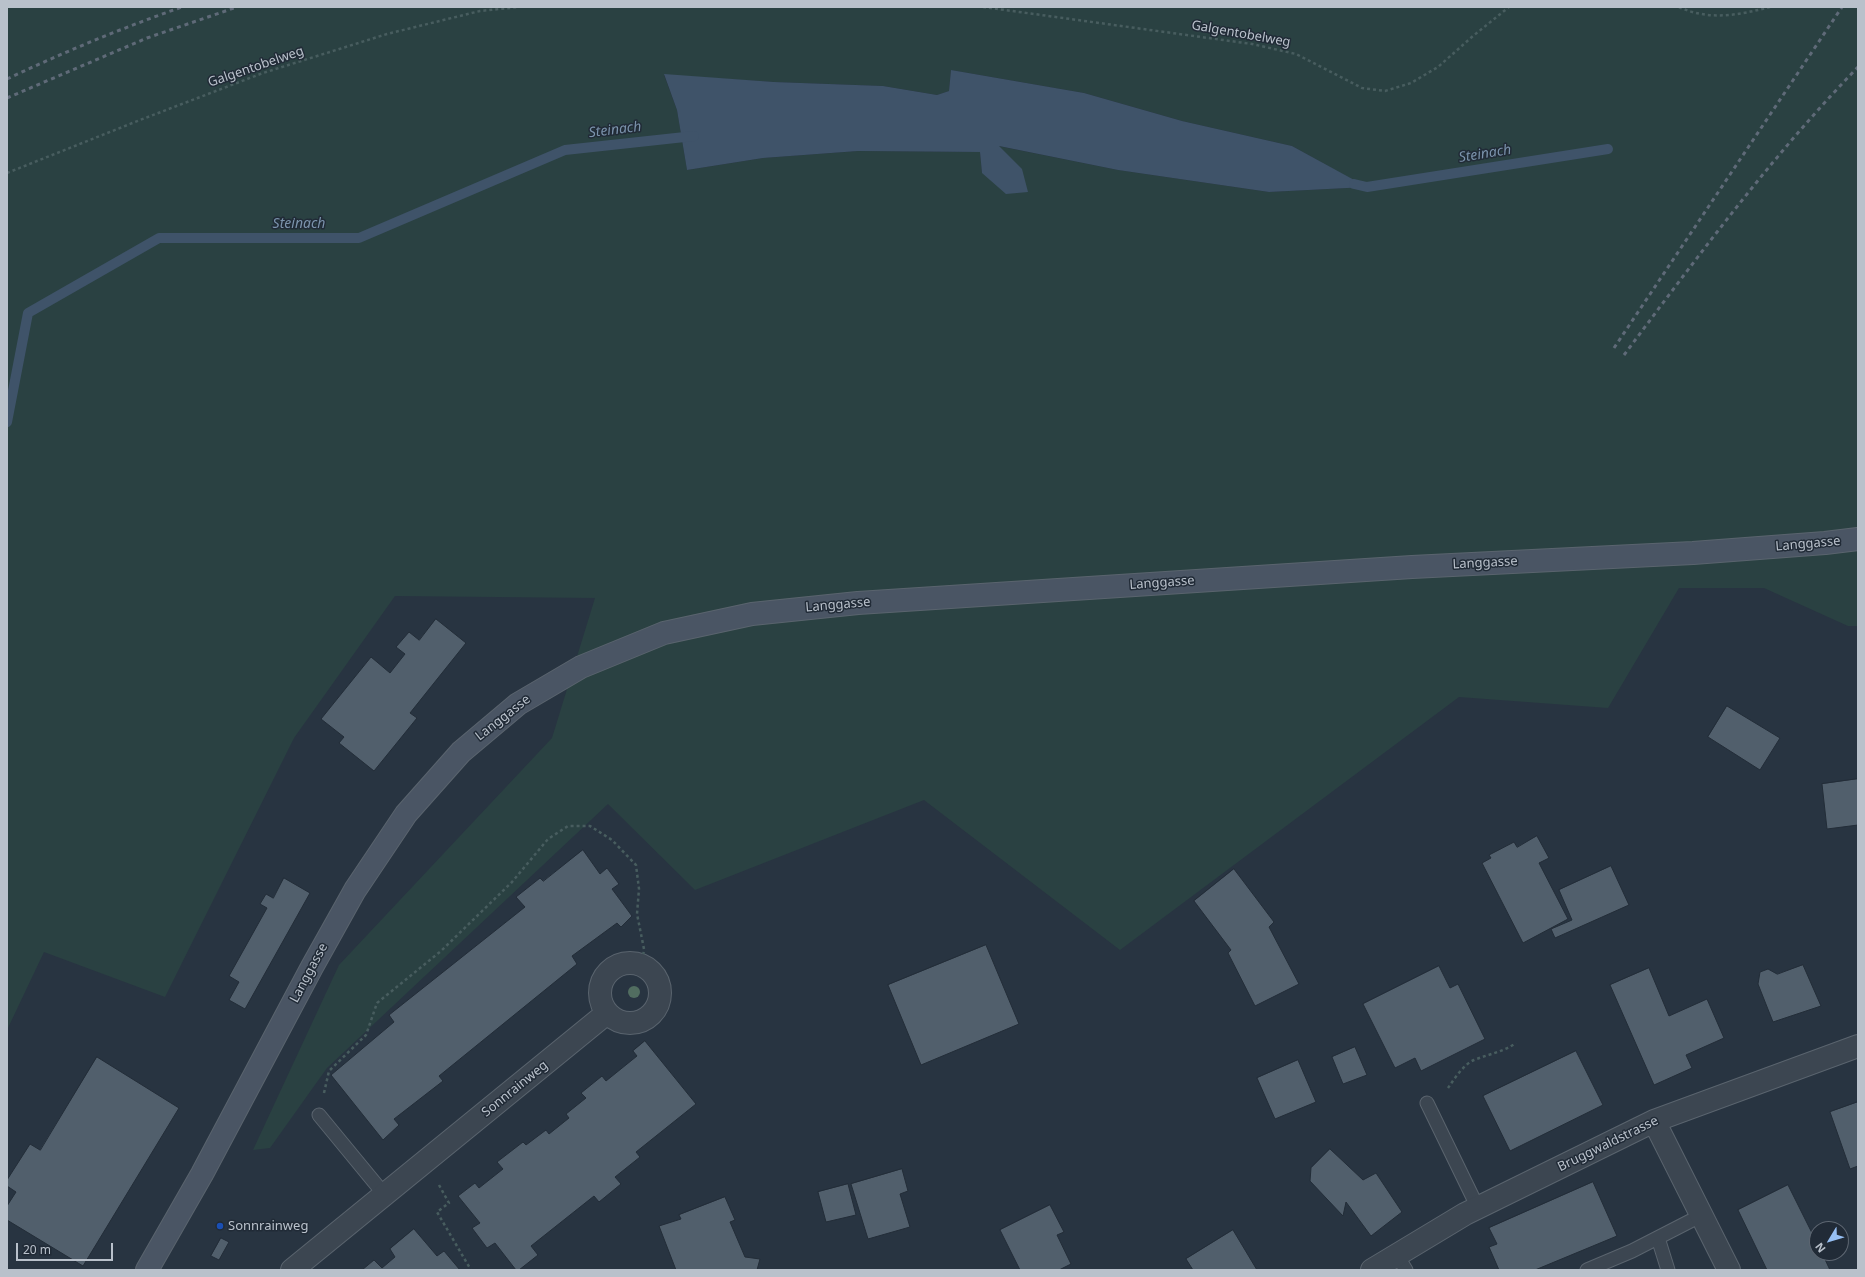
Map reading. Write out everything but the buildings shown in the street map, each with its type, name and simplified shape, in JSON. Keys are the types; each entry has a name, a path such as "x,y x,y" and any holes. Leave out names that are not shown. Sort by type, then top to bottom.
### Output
{"main road":[{"name":"Langgasse","path":"147,1270 202,1174 312,967 355,890 406,814 461,752 518,704 581,667 664,633 752,614 858,603 1412,567 1734,550 1858,539"}],"street":[{"path":"632,962 642,964 651,970 657,978 661,997 658,1007 652,1015 643,1021 623,1023 614,1019 607,1013 602,1003 600,993 601,984 605,974 613,967 622,963 632,962"},
{"name":"Sonnrainweg","path":"292,1270 607,1013"},
{"name":"Bruggwaldstrasse","path":"1372,1270 1401,1263 1478,1208 1654,1121 1858,1046"},
{"path":"1654,1121 1729,1270"}],"lane":[{"path":"1427,1103 1478,1208"},
{"path":"319,1115 384,1194"},
{"path":"1587,1270 1658,1238 1702,1215"},
{"path":"1658,1238 1668,1270"}],"path":[{"name":"Galgentobelweg","path":"7,173 263,73 387,34 480,11 519,7"},
{"name":"Galgentobelweg","path":"983,7 1252,44 1296,54 1362,88 1385,91 1411,83 1438,67 1509,7"},
{"path":"1679,7 1687,11 1711,16 1743,14 1770,7"},
{"path":"319,1115 328,1071 366,1035 377,1003 441,951 512,882 548,839 568,826 590,826 612,840 636,864 639,889 637,914 644,949 642,964"},
{"path":"1448,1088 1460,1071 1473,1060 1506,1050 1516,1043"},
{"path":"449,1203 437,1212 471,1270"}],"green space":[{"path":"7,7 1858,7 1858,626 1848,626 1764,588 1679,588 1608,708 1459,697 1120,950 924,800 695,890 608,804 327,1068 270,1148 253,1150 339,965 552,738 595,598 395,596 294,738 165,997 44,952 7,1030","holes":["951,70 1084,93 1182,121 1292,146 1366,187 1269,192 1118,170 998,146 982,173 980,152 858,151 763,158 687,170 677,110 664,75 774,82 883,86 937,95 949,91"]}],"water":[{"path":"951,70 1084,93 1182,121 1292,146 1367,187 1269,192 1118,170 999,146 1022,169 1028,192 1006,194 982,173 980,152 858,151 763,158 687,170 677,110 664,74 774,82 883,86 937,95 949,91"}],"waterway":[{"name":"Steinach","path":"7,422 28,313 159,238 359,238 565,150 694,136"},
{"name":"Steinach","path":"1354,184 1367,187 1608,149"}],"railway":[{"path":"7,79 93,41 182,7"},
{"path":"7,98 147,38 237,7"},
{"path":"1614,348 1842,7"},
{"path":"1624,355 1736,207 1826,101 1858,67"}],"place":[{"name":"Sonnrainweg","path":"220,1226"}]}
